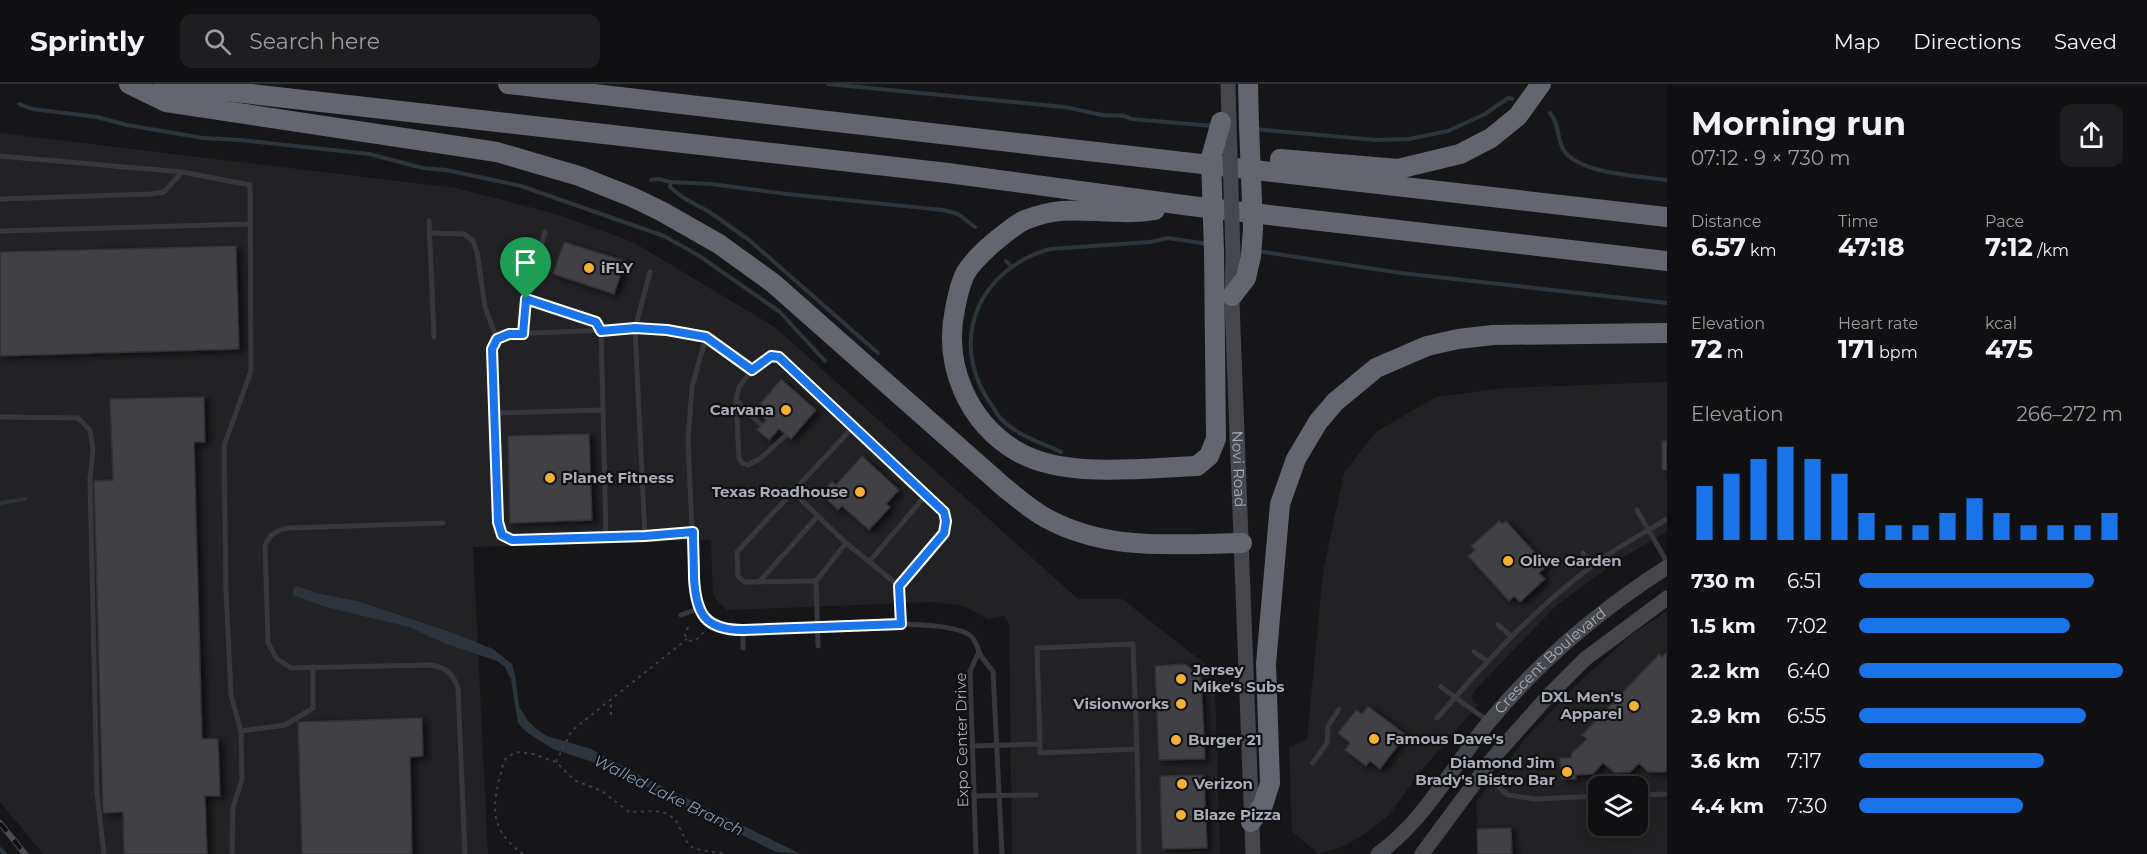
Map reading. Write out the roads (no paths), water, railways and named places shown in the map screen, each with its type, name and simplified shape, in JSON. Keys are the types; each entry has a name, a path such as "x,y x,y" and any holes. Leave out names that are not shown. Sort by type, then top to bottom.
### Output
{"highway":[{"path":"129,84 166,102 497,152 579,176 632,197 711,240 773,283 1005,488 1045,518 1087,536 1130,544 1242,543"},
{"path":"163,84 948,173 1191,206 1667,261"},
{"path":"508,84 1667,217"},
{"path":"1232,254 1253,228 1248,84"},
{"path":"1112,153 1143,148 1398,169 1460,154 1491,138 1518,116 1540,84"},
{"path":"1191,206 1125,213 1071,209 1049,212 1022,221 986,249 966,274 958,295 951,328 953,365 967,401 994,436 1019,453 1046,464 1076,470 1197,466 1209,456 1216,439 1232,254 1211,158 1226,118"},
{"path":"1232,254 1246,278 1232,296"},
{"path":"1251,822 1263,805 1270,783 1266,664 1280,504 1296,459 1318,422 1335,402 1376,368 1427,346 1458,339 1493,335 1667,333"}],"street":[{"path":"1226,118 1228,84"},
{"name":"Novi Road","path":"1232,296 1252,854"},
{"name":"Crescent Boulevard","path":"1378,854 1403,834 1489,722 1539,668 1574,635 1614,603 1667,567"},
{"name":"Crescent Boulevard","path":"1422,854 1493,758 1550,694 1585,659 1667,598"},
{"path":"1574,635 1574,650 1577,657 1585,659"},
{"path":"1539,668 1552,671 1555,679 1550,694"},
{"path":"1393,854 1403,834"}],"lane":[{"path":"0,156 182,172 250,185 251,371 224,446 226,591 231,695 241,731 242,779 233,808 232,854"},
{"path":"0,199 151,194 164,192 182,172"},
{"path":"429,221 434,337"},
{"path":"0,231 250,224"},
{"path":"523,334 526,299 545,232"},
{"path":"430,233 464,234 473,241 477,252 484,307 497,339"},
{"path":"645,536 635,328 650,272"},
{"path":"526,299 596,322 601,331 606,537"},
{"path":"693,532 645,536 512,540 502,535 498,522 492,349 497,339 509,334 635,328 667,330 706,337 752,370"},
{"path":"706,337 692,387 688,440 695,597 698,609 710,623 727,630 901,624 937,625 959,629 971,636 979,652"},
{"path":"785,436 761,458 748,465 742,463 739,458 736,400 739,387 752,370 771,356 779,357 944,512 946,521 944,533 899,586 901,624"},
{"path":"736,400 760,424"},
{"path":"495,413 603,410"},
{"path":"0,417 78,418 90,430 93,450 90,479 98,793 104,854"},
{"path":"816,581 744,582 738,576 737,552 852,428"},
{"path":"794,493 846,543 899,586"},
{"path":"869,562 926,495"},
{"path":"1637,510 1667,562"},
{"path":"759,582 817,517"},
{"path":"1437,718 1487,661 1544,605 1593,565 1667,519"},
{"path":"443,523 281,529 268,539 265,546 268,642 282,664 291,668 430,664 449,671 458,688 465,854"},
{"path":"819,646 816,581 846,543"},
{"path":"1583,553 1593,565"},
{"path":"681,615 698,609"},
{"path":"1498,625 1511,636"},
{"path":"743,630 743,648"},
{"path":"1137,749 1040,753 1037,648 1133,644 1137,749 1139,854"},
{"name":"Expo Center Drive","path":"976,854 970,671 979,652 993,671 1002,854"},
{"path":"1474,652 1487,661"},
{"path":"241,731 285,725 313,708 313,668"},
{"path":"1441,687 1489,722"},
{"path":"1313,763 1327,743 1328,726 1340,709"},
{"path":"972,746 1040,744"},
{"path":"1483,773 1508,795 1535,799 1588,797"},
{"path":"1648,795 1667,794"},
{"path":"975,796 1036,795"}],"water":[{"path":"297,586 316,593 357,601 493,649 512,664 519,707 529,722 539,731 547,736 591,749 801,854 776,852 605,766 553,749 526,732 518,723 511,679 505,667 497,661 444,643 409,627 326,607 293,595 293,590"}],"waterway":[{"path":"828,84 1064,107 1103,115 1125,116 1131,119 1214,126"},
{"path":"1254,129 1376,140 1409,139 1448,131 1485,114 1508,98 1512,99"},
{"path":"19,104 32,109 97,117 127,125 203,138 369,154 423,168 446,170 521,186 664,236 698,255 780,312 825,361"},
{"path":"1550,113 1555,122 1562,148 1573,159 1584,165 1612,173 1667,180"},
{"path":"651,180 711,184 943,210 958,214 975,227"},
{"path":"671,182 670,187 682,197 711,213 749,240 878,353"},
{"path":"1061,452 1022,434 1001,419 976,376 971,352 972,330 978,308 990,289 1006,272 1026,258 1050,249 1150,242 1168,238 1208,244"},
{"path":"1257,251 1401,273 1667,303"},
{"path":"1006,261 1012,267"},
{"name":"Walled Lake Branch","path":"0,503 25,499"},
{"path":"0,849 5,854"}],"railway":[{"path":"0,823 25,854"}],"place":[{"name":"iFLY","path":"589,268"},
{"name":"Carvana","path":"786,410"},
{"name":"Planet Fitness","path":"550,478"},
{"name":"Texas Roadhouse","path":"860,492"},
{"name":"Olive Garden","path":"1508,561"},
{"name":"Jersey Mike's Subs","path":"1181,679"},
{"name":"Visionworks","path":"1181,704"},
{"name":"DXL Men's Apparel","path":"1634,706"},
{"name":"Famous Dave's","path":"1374,739"},
{"name":"Burger 21","path":"1176,740"},
{"name":"Diamond Jim Brady's Bistro Bar","path":"1567,772"},
{"name":"Verizon","path":"1182,784"},
{"name":"Blaze Pizza","path":"1181,815"}]}
